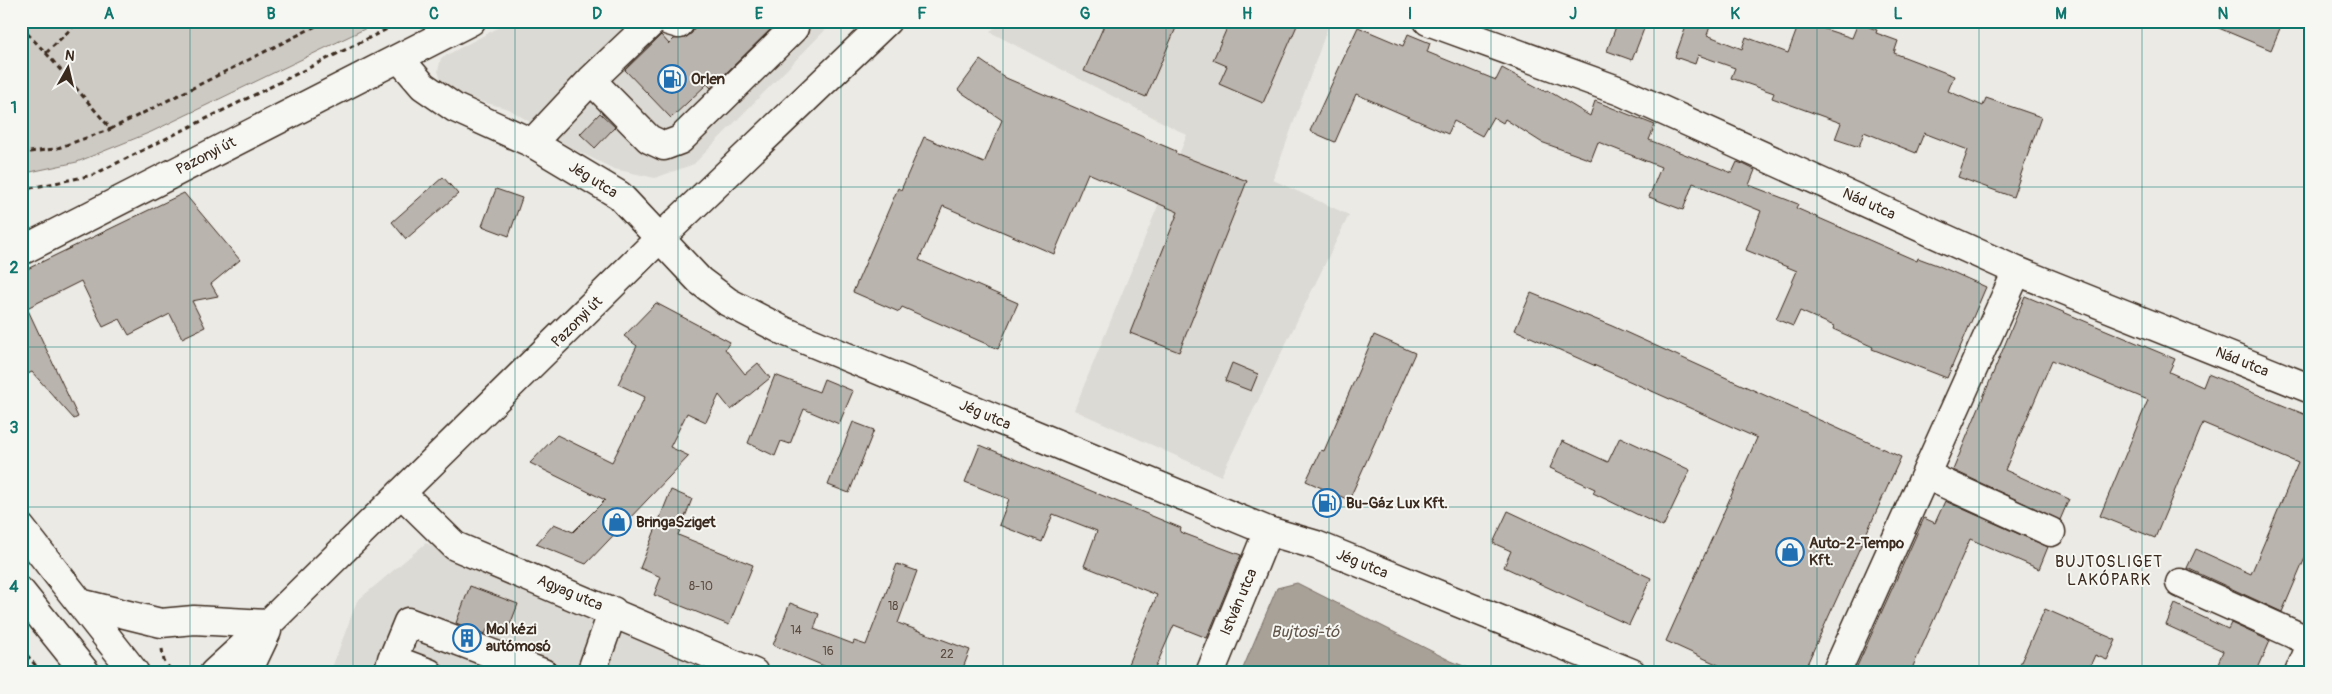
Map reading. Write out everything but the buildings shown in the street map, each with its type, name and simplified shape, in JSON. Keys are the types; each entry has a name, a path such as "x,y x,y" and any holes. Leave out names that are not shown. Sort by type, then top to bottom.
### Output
{"street":[{"name":"Pazonyi út","path":"21,251 471,21"},
{"path":"532,142 591,80 653,21"},
{"path":"669,21 679,24 681,21"},
{"path":"591,80 649,139 664,146 680,140 794,28 795,21"},
{"name":"Pazonyi út","path":"214,673 270,622 400,493 555,344 660,238 887,21"},
{"name":"Nád utca","path":"1428,21 1620,91 2017,271 2311,389"},
{"name":"Jég utca","path":"399,58 423,86 455,108 532,142 619,195 700,281 728,302 784,331 1268,531 1316,545 1632,673"},
{"path":"1836,673 2017,271"},
{"path":"1926,475 2051,532"},
{"name":"Agyag utca","path":"400,493 455,546 613,611 754,673"},
{"path":"21,528 135,673"},
{"name":"István utca","path":"1210,673 1268,531"},
{"path":"2180,583 2311,644 2299,673"},
{"path":"21,592 86,673"},
{"path":"80,603 160,622 194,620 270,622 247,673"},
{"path":"591,673 613,611"},
{"path":"429,673 390,666 408,622 543,673"}],"path":[{"path":"46,53 79,21"},
{"path":"21,153 55,149 111,130 326,21"},
{"path":"21,190 93,175 403,21"},
{"path":"21,27 46,53 111,130"},
{"path":"21,648 42,673"}],"shaded area":[{"path":"21,21 381,21 151,132 77,162 21,174"},
{"path":"511,21 834,21 694,164 655,178 614,169 571,148 509,109 464,97 442,84 438,71 441,58"},
{"path":"1001,21 1330,21 1273,180 1349,215 1221,476 1074,410 1187,135 990,32"},
{"path":"426,543 728,673 330,673 357,601"}],"water":[{"name":"Bujtosi-tó","path":"1297,583 1451,661 1481,673 1241,673 1277,588"}],"place":[{"name":"Orlen","path":"672,79"},
{"name":"Bu-Gáz Lux Kft.","path":"1327,503"},
{"name":"BringaSziget","path":"617,522"},
{"name":"Auto-2-Tempo Kft.","path":"1790,552"},
{"name":"Mol kézi autómosó","path":"467,638"}],"district":[{"name":"BUJTOSLIGET LAKÓPARK","path":"2109,571"}]}
